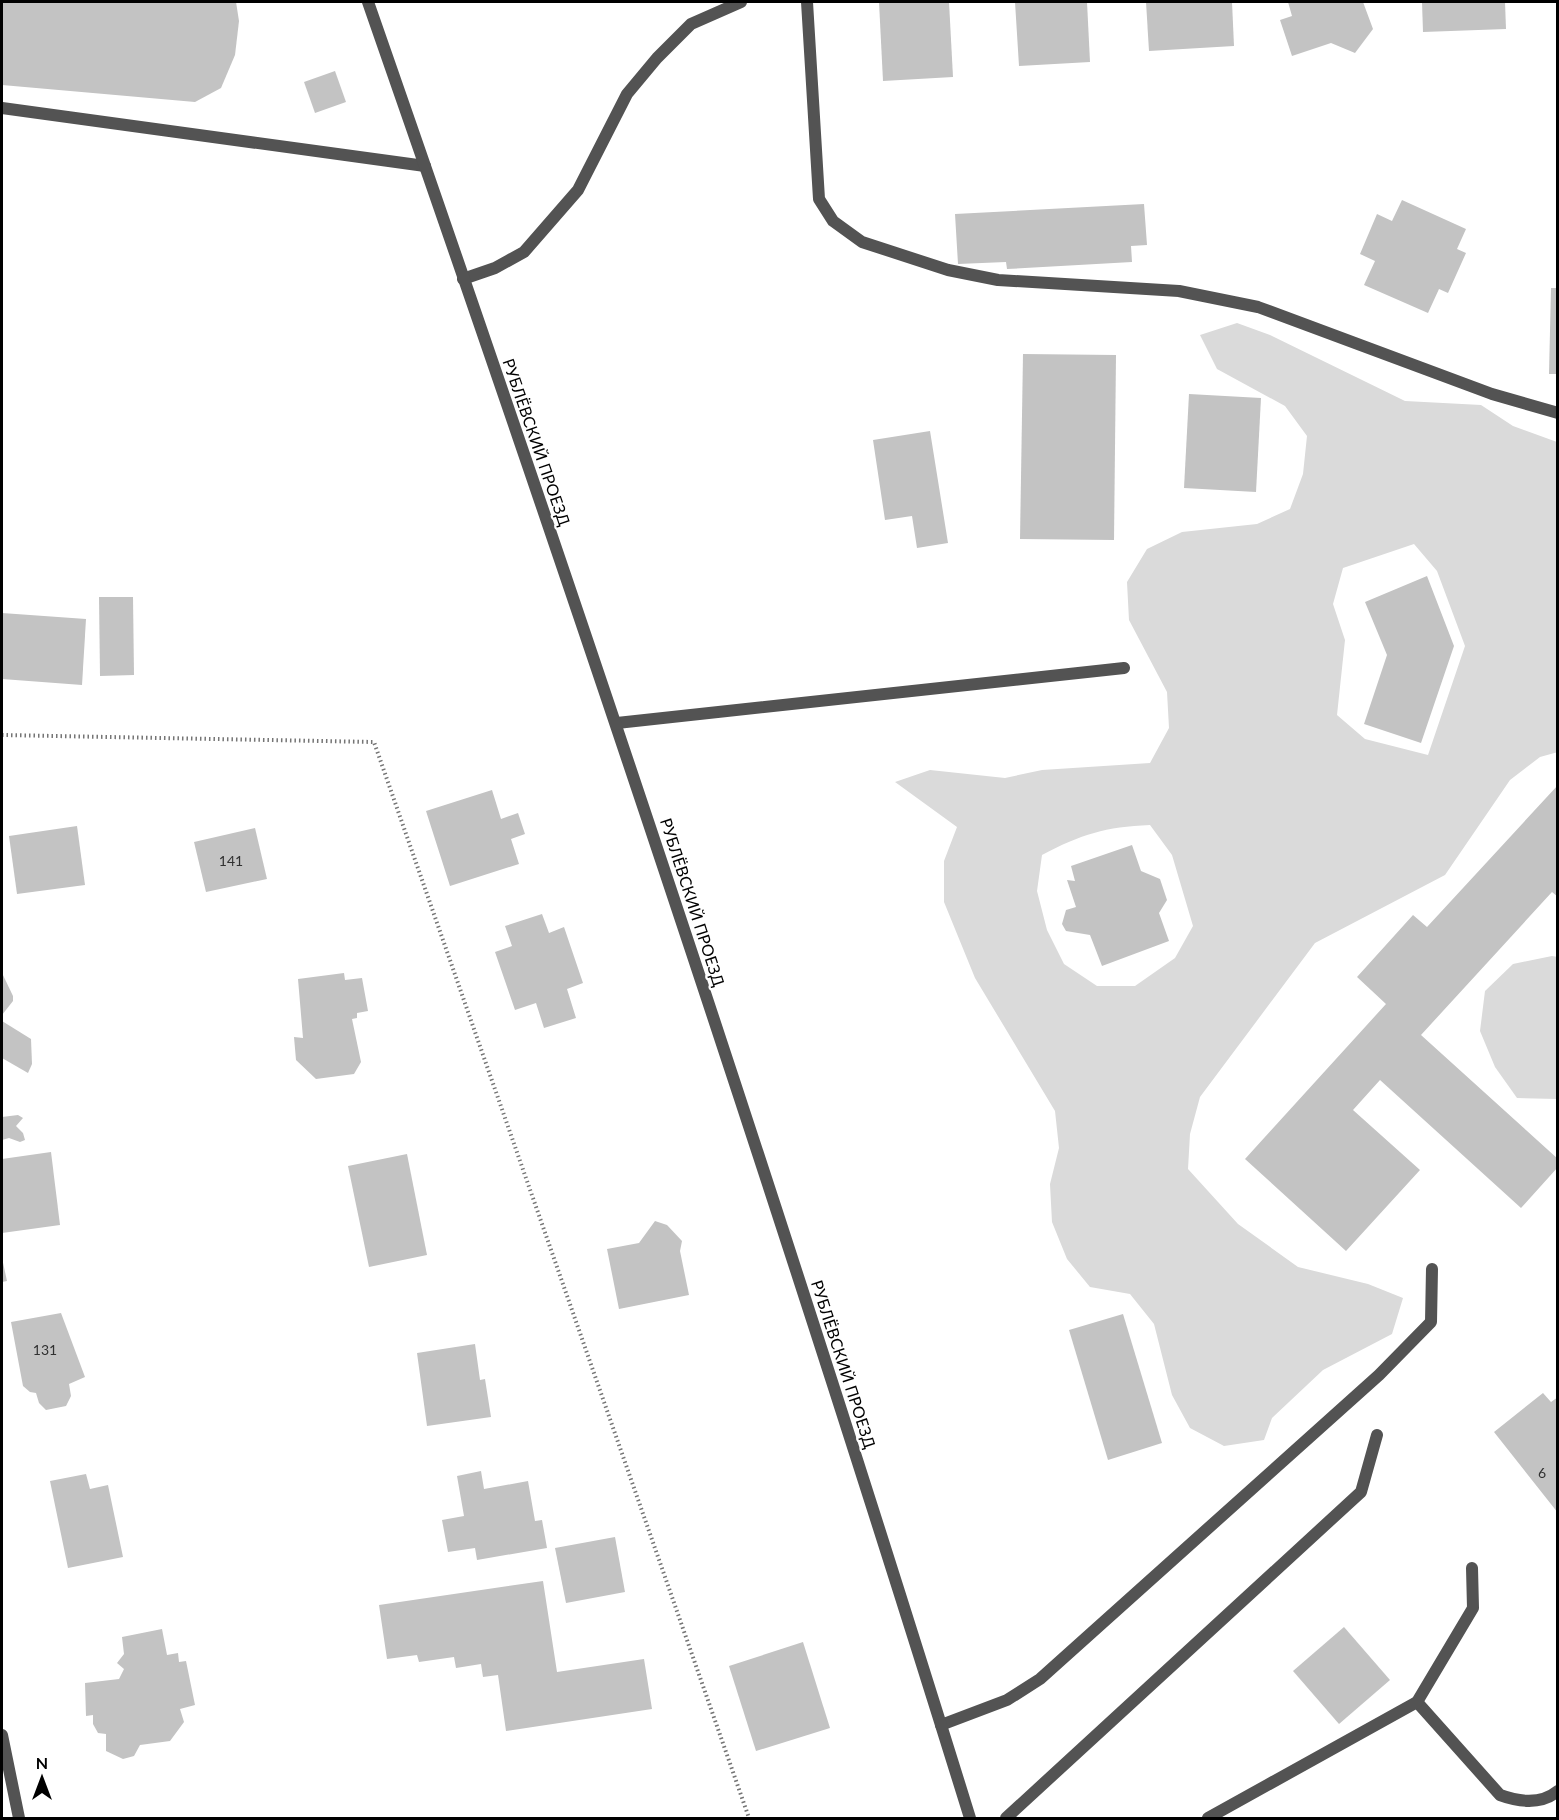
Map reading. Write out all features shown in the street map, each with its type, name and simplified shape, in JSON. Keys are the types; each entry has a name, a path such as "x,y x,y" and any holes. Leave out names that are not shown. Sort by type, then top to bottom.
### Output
{"street":[{"name":"РУБЛЁВСКИЙ ПРОЕЗД","path":"368,2 617,723 876,1516 970,1818"},
{"path":"463,279 495,268 524,252 578,190 627,94 657,58 692,24 741,2"},
{"path":"807,2 819,199 833,221 862,242 948,270 998,280 1179,291 1228,299 1258,307 1492,394 1557,413"},
{"path":"2,108 425,166"},
{"path":"617,723 1124,668"},
{"path":"941,1725 1006,1700 1040,1679 1379,1375 1431,1322 1432,1269"},
{"path":"1006,1818 1361,1492 1377,1435"},
{"path":"1208,1818 1417,1702 1473,1608 1473,1568"},
{"path":"1417,1702 1500,1795 1519,1802 1549,1798 1557,1791"},
{"path":"2,1735 19,1818"}],"path":[{"path":"2,735 374,742 748,1818"}],"shaded area":[{"path":"1237,323 1270,335 1405,401 1481,405 1513,426 1557,442 1558,752 1540,757 1510,780 1445,875 1315,943 1200,1097 1190,1134 1188,1169 1238,1224 1298,1267 1368,1284 1403,1298 1392,1334 1323,1370 1272,1418 1264,1440 1224,1446 1190,1428 1172,1395 1154,1324 1130,1294 1090,1287 1067,1259 1052,1222 1050,1184 1059,1148 1055,1111 975,978 944,902 944,861 957,827 895,782 930,770 1005,778 1042,770 1150,763 1169,728 1167,692 1129,620 1127,582 1147,549 1182,532 1257,524 1290,509 1303,474 1307,436 1285,406 1217,369 1200,335","holes":["1414,544 1437,571 1465,646 1428,755 1365,739 1337,715 1345,640 1333,604 1343,568","1150,825 1172,855 1193,926 1175,958 1135,986 1097,986 1064,964 1047,930 1037,891 1042,855 1094,833"]},
{"path":"1552,956 1558,957 1557,1099 1517,1098 1495,1067 1480,1031 1485,991 1513,964"}],"building":[{"path":"2,2 236,2 239,21 235,55 221,88 195,102 2,85"},
{"path":"879,2 949,2 953,77 883,81"},
{"path":"1015,2 1087,2 1090,62 1019,66"},
{"path":"1146,2 1232,2 1234,46 1149,51"},
{"path":"1288,2 1363,2 1373,29 1355,53 1331,43 1292,56 1280,20 1292,16"},
{"path":"1422,2 1505,2 1506,29 1423,32"},
{"path":"335,71 346,102 315,113 304,82"},
{"path":"1402,200 1466,229 1457,249 1466,253 1448,293 1439,289 1428,313 1364,285 1375,261 1360,254 1377,214 1392,221"},
{"path":"1144,204 1147,245 1131,246 1132,262 1007,269 1006,262 958,264 955,214"},
{"path":"1551,288 1558,288 1558,374 1549,374"},
{"path":"1023,354 1116,355 1114,540 1020,539"},
{"path":"1189,394 1261,398 1256,492 1184,488"},
{"path":"930,431 948,543 917,548 912,516 885,520 873,440"},
{"path":"1427,576 1454,646 1421,743 1364,724 1387,655 1365,602"},
{"path":"99,597 133,597 134,675 100,676"},
{"path":"2,613 86,619 82,685 2,679"},
{"path":"1558,785 1558,897 1552,892 1421,1035 1558,1159 1558,1167 1521,1208 1380,1080 1353,1110 1420,1170 1346,1251 1245,1159 1386,1004 1357,977 1413,915 1427,927"},
{"path":"492,790 501,819 518,813 525,834 511,839 519,864 450,886 426,811"},
{"path":"77,826 85,885 17,894 9,836"},
{"path":"255,828 267,879 206,892 194,842"},
{"path":"1132,845 1141,871 1160,879 1167,900 1159,913 1169,941 1102,966 1090,935 1066,931 1062,924 1066,910 1076,907 1067,880 1075,881 1071,866"},
{"path":"542,914 549,933 564,927 583,983 567,989 576,1018 544,1028 536,1003 515,1010 495,952 512,946 505,926"},
{"path":"2,973 13,996 13,1001 2,1015"},
{"path":"344,973 345,980 362,978 368,1011 357,1013 357,1018 352,1019 361,1062 354,1074 316,1079 296,1060 294,1037 303,1038 298,979"},
{"path":"2,1021 31,1039 32,1064 28,1073 2,1058"},
{"path":"18,1115 23,1118 16,1126 23,1133 25,1140 20,1142 9,1138 2,1140 2,1117"},
{"path":"51,1152 60,1225 2,1233 2,1159"},
{"path":"407,1154 427,1255 369,1267 348,1166"},
{"path":"655,1221 667,1225 682,1241 680,1251 689,1295 619,1309 607,1249 639,1243"},
{"path":"2,1258 7,1281 2,1282"},
{"path":"61,1313 85,1377 69,1384 71,1396 66,1406 46,1410 39,1403 36,1393 30,1392 23,1386 11,1322"},
{"path":"1123,1314 1162,1443 1108,1460 1069,1330"},
{"path":"475,1344 480,1380 485,1379 491,1417 427,1426 417,1353"},
{"path":"1543,1393 1551,1402 1558,1397 1558,1513 1494,1432"},
{"path":"481,1471 484,1489 528,1481 535,1521 542,1520 547,1548 477,1560 475,1548 448,1552 442,1520 464,1516 457,1476"},
{"path":"86,1474 90,1489 108,1485 123,1557 68,1568 50,1481"},
{"path":"615,1537 625,1592 566,1603 555,1548"},
{"path":"543,1581 557,1672 644,1659 652,1709 506,1731 498,1675 483,1677 481,1664 456,1668 454,1657 419,1662 417,1655 387,1659 379,1605"},
{"path":"1344,1627 1390,1680 1339,1724 1293,1671"},
{"path":"162,1629 167,1655 178,1653 179,1662 186,1661 195,1705 180,1709 184,1722 170,1741 140,1745 134,1756 123,1759 106,1751 106,1734 98,1733 93,1724 93,1715 86,1716 85,1683 119,1679 124,1669 117,1663 124,1654 122,1637"},
{"path":"803,1642 830,1728 756,1751 729,1666"}]}
